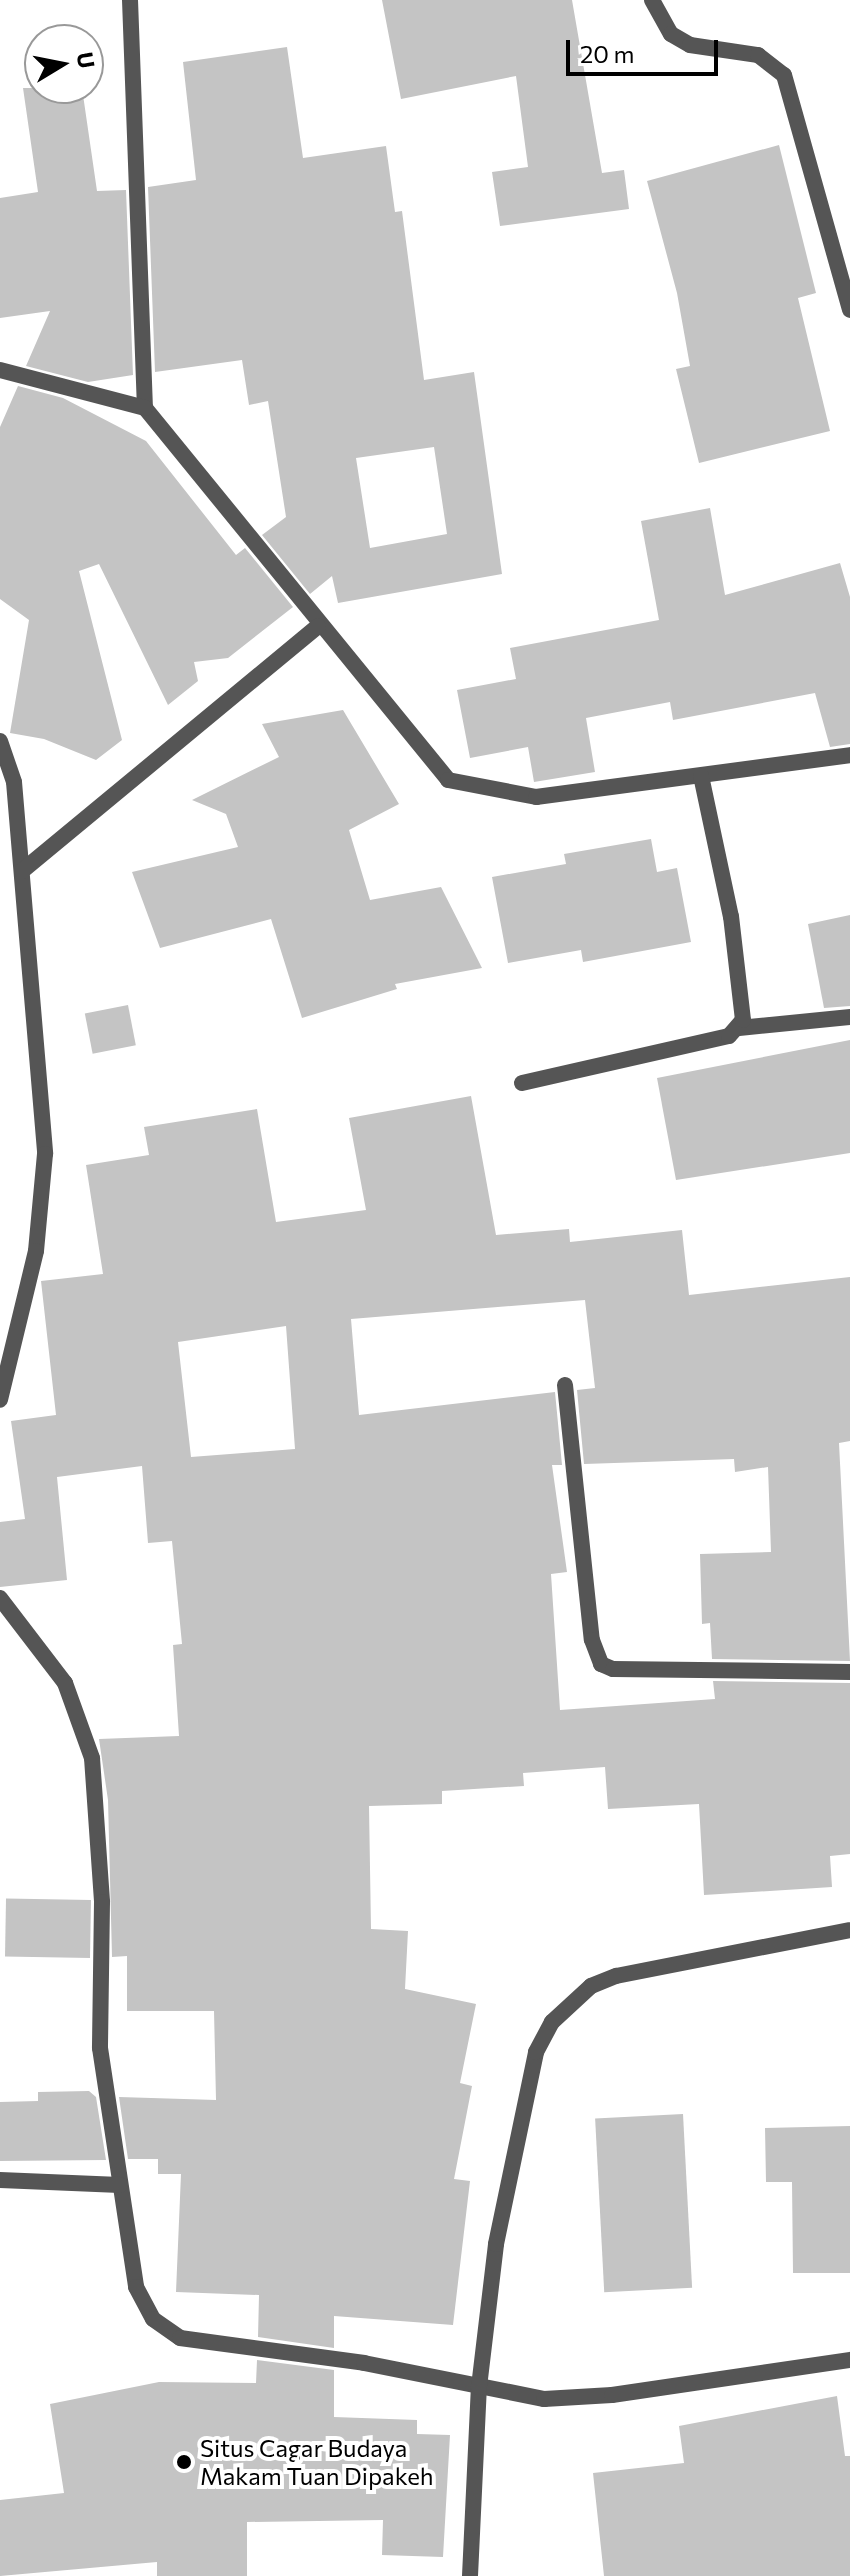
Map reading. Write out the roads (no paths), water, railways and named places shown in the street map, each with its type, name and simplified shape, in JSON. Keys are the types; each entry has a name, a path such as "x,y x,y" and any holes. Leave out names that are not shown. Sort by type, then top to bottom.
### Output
{"street":[{"path":"130,0 145,408 318,626 448,780 536,797 850,755"},
{"path":"652,0 671,34 690,45 758,55 784,75 850,310"},
{"path":"0,370 145,408"},
{"path":"22,871 318,626"},
{"path":"0,741 14,782 45,1154 36,1251 8,1344 0,1400"},
{"path":"701,776 731,917 744,1009 739,1028"},
{"path":"522,1083 729,1036 739,1028 850,1017"},
{"path":"565,1385 592,1640 601,1664 613,1669 850,1672"},
{"path":"0,1598 65,1683 92,1758 102,1902 100,2048 136,2287 142,2304 168,2332 544,2399 612,2395 850,2360"},
{"path":"470,2576 479,2387 496,2244 536,2052 552,2022 591,1986 616,1976 850,1930"},
{"path":"0,2180 120,2185"}],"place":[{"name":"Situs Cagar Budaya Makam Tuan Dipakeh","path":"184,2462"}]}
